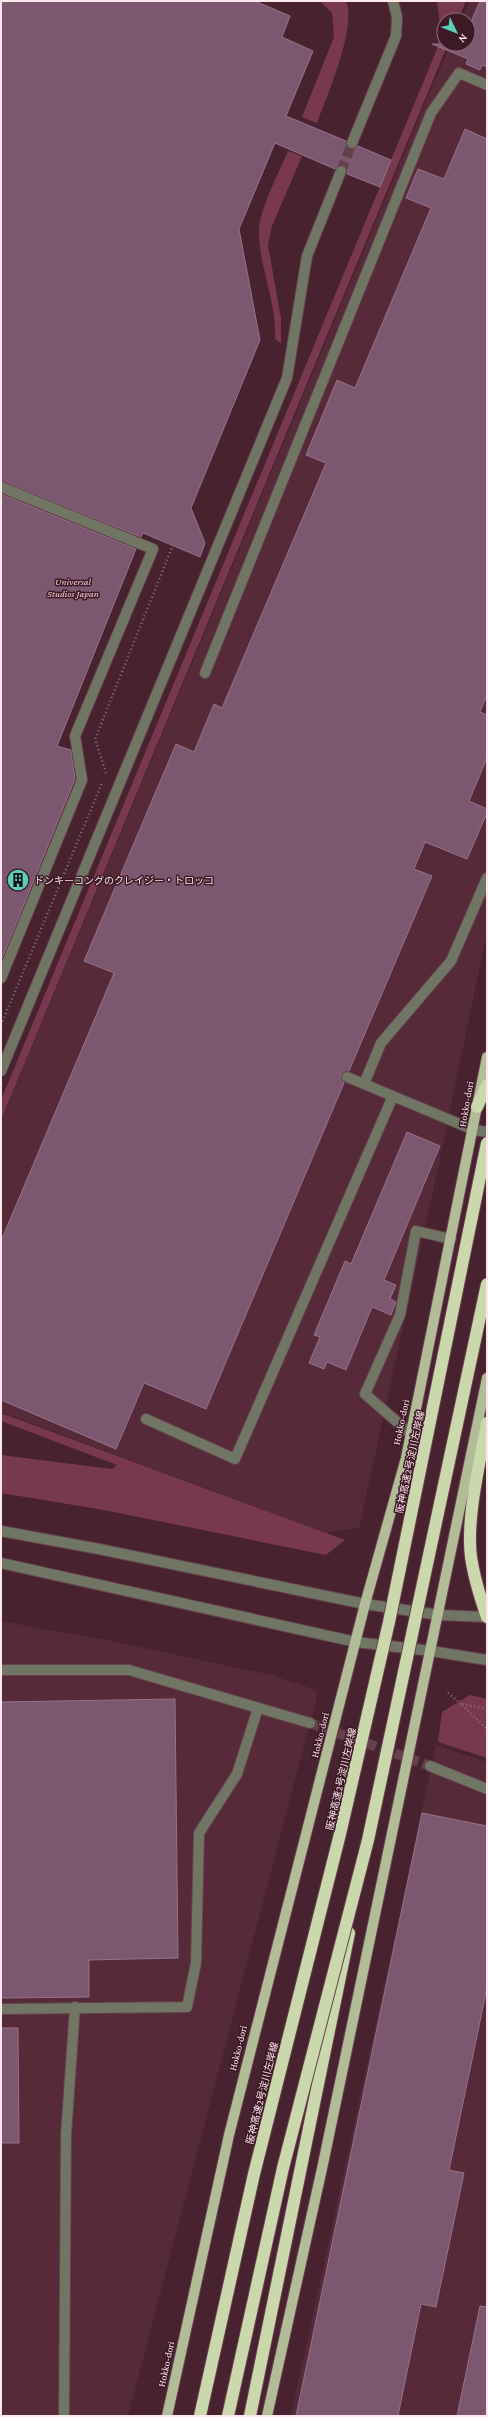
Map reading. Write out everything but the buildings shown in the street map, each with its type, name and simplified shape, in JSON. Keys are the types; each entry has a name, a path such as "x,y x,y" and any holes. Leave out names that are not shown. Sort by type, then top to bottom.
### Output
{"highway":[{"path":"477,1107 487,1085"},
{"name":"阪神高速2号淀川左岸線","path":"200,2416 254,2174 340,1834 384,1644 432,1421 487,1142"},
{"path":"250,2416 368,1840 487,1284"},
{"path":"487,1423 477,1480 471,1556 477,1589 487,1617"},
{"path":"228,2416 283,2168 368,1840"}],"main road":[{"name":"Hokko-dori","path":"167,2416 229,2135 365,1604 411,1434 474,1130 487,1057"},
{"path":"267,2416 325,2156 439,1615 487,1378"}],"street":[{"path":"352,143 396,36 397,17 393,1"},
{"path":"204,673 431,113 459,73 487,85"},
{"path":"1,1071 287,378 307,256 341,171"},
{"path":"1,487 153,549 75,736 82,780 1,978"},
{"path":"364,1084 381,1042 451,961 487,878"},
{"path":"347,1077 474,1130 487,1132"},
{"path":"146,1419 235,1459 393,1096"},
{"path":"411,1434 365,1394 400,1315 416,1231 451,1240"},
{"path":"1,1531 98,1549 365,1604 439,1615 487,1617"},
{"path":"1,1563 194,1604 356,1642 431,1651 487,1660"},
{"path":"1,1670 129,1670 310,1723"},
{"path":"1,2009 186,2007 196,1962 199,1833 238,1774 258,1708"},
{"path":"430,1766 487,1789"},
{"path":"64,2416 66,2135 76,2007"}],"path":[{"path":"448,1693 487,1729"},
{"path":"460,1704 487,1709"}],"shaded area":[{"path":"320,1 346,1 348,27 339,62 317,123 302,117 334,37 332,13"},
{"path":"437,1 466,1 461,12 438,12"},
{"path":"470,1 487,1 487,932 438,1168 359,1528 326,1533 1,1412 1,1121 430,91 447,52 476,52 476,12 465,12"},
{"path":"436,51 445,52 1,1120 1,1100"},
{"path":"288,151 302,156 272,226 268,245 281,319 281,343 275,339 273,312 262,261 259,234 265,203"},
{"path":"1,1413 345,1540 326,1555 104,1510 1,1493 1,1455 112,1469 117,1465 1,1421"},
{"path":"1,1621 112,1641 271,1675 316,1690 316,1700 128,2416 1,2416"},
{"path":"470,1695 487,1699 487,1758 438,1742 442,1712"},
{"path":"436,1745 487,1762 487,2416 291,2416"}],"tunnel":[{"path":"341,171 352,143"},
{"path":"310,1723 430,1766"}],"place":[{"name":"ドンキーコングのクレイジー・トロッコ","path":"18,880"}],"park label":[{"name":"Universal Studios Japan","path":"73,586"}]}
